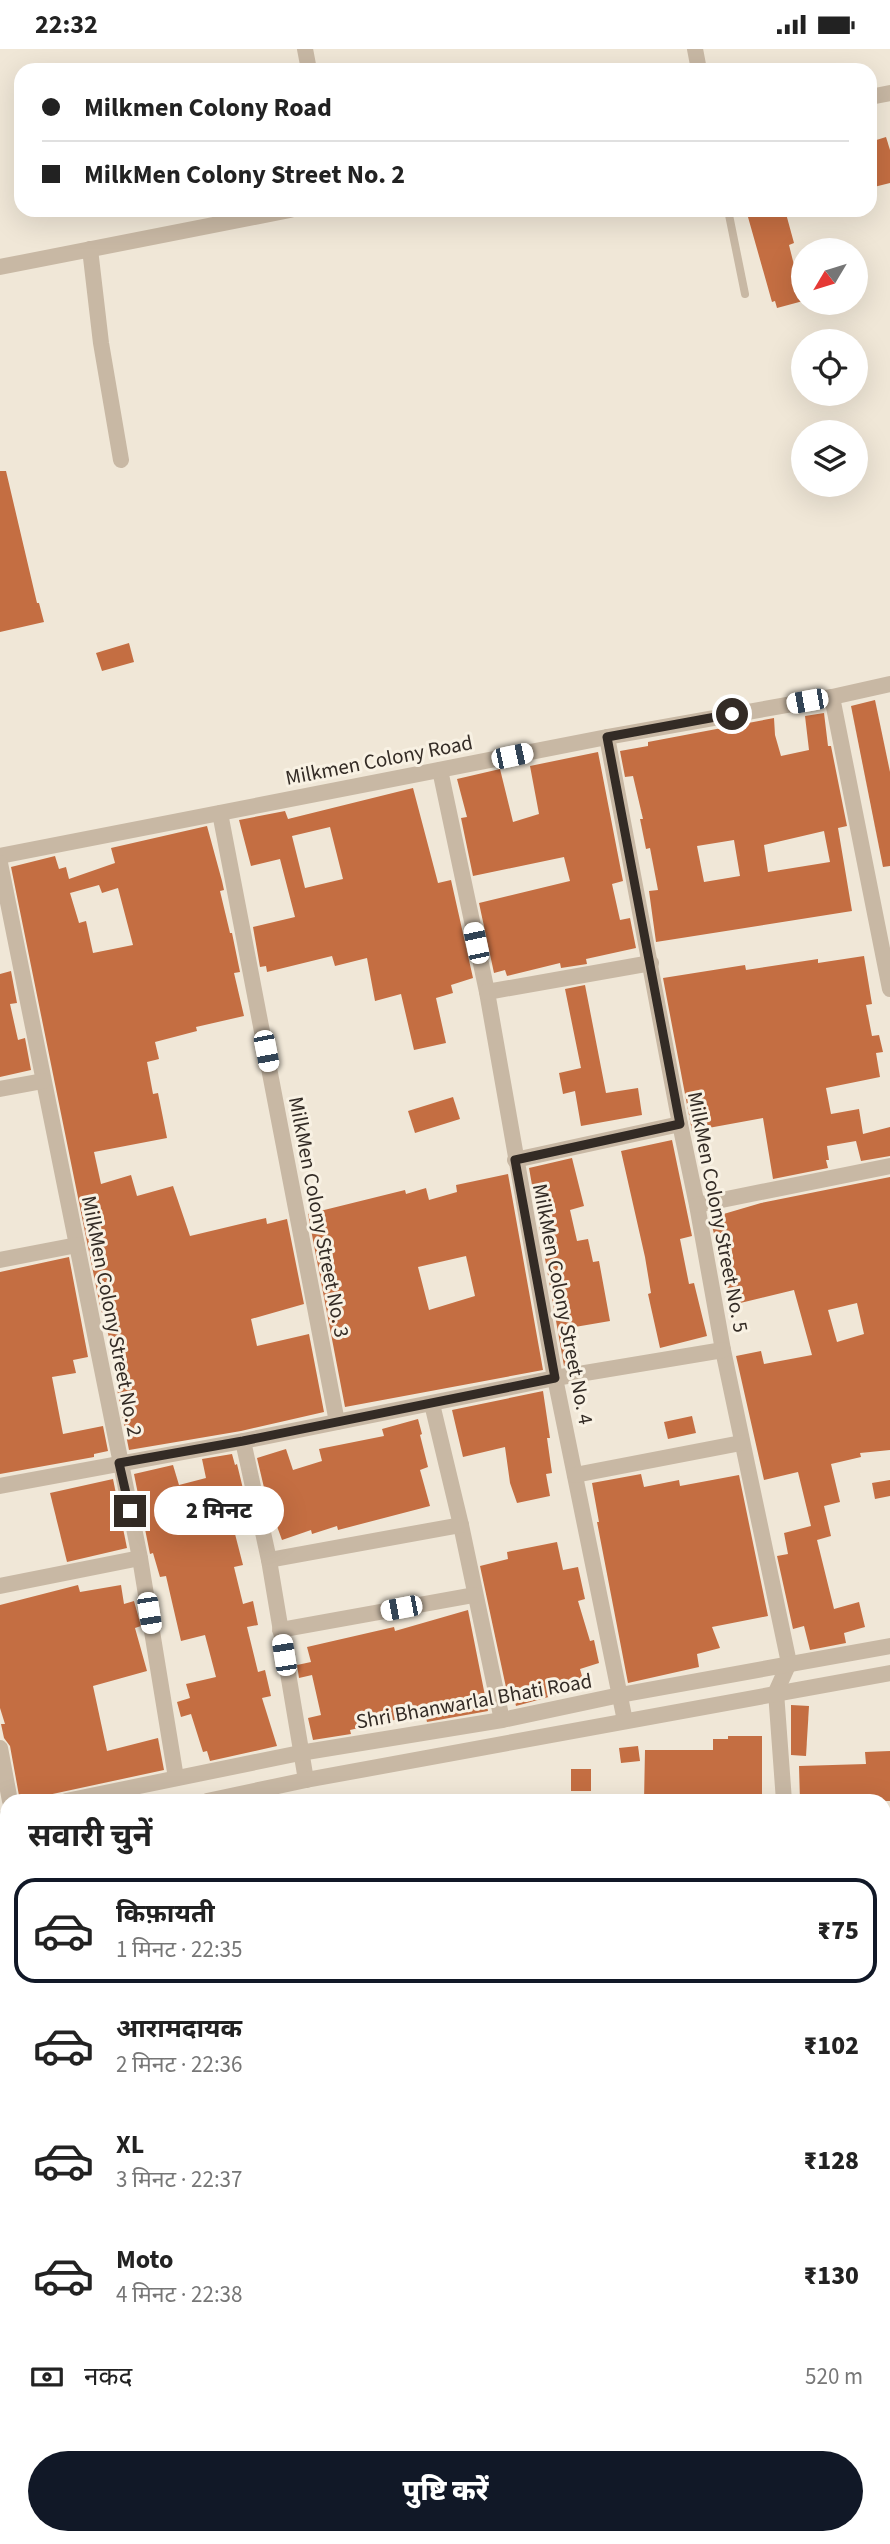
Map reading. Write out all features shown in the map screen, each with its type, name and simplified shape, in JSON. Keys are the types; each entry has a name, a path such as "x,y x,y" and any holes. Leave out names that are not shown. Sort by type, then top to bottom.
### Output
{"street":[{"path":"0,267 254,217"},
{"path":"90,249 101,343 121,460"},
{"name":"Milkmen Colony Road","path":"0,856 890,684"},
{"path":"832,697 890,989"},
{"name":"MilkMen Colony Street No. 5","path":"607,737 741,1443 789,1663"},
{"name":"MilkMen Colony Street No. 4","path":"440,770 486,992 555,1378 625,1721"},
{"name":"MilkMen Colony Street No. 3","path":"220,813 337,1422"},
{"name":"MilkMen Colony Street No. 2","path":"0,863 140,1558 176,1778"},
{"path":"486,992 651,963"},
{"path":"0,1089 43,1081"},
{"path":"515,1160 680,1124"},
{"path":"697,1205 890,1166"},
{"path":"0,1260 78,1245"},
{"path":"0,1486 243,1441 555,1378 723,1350"},
{"path":"432,1404 461,1525 502,1720"},
{"path":"243,1441 269,1560 306,1780"},
{"path":"575,1475 741,1443"},
{"path":"269,1560 461,1525"},
{"path":"0,1586 140,1558"},
{"path":"280,1630 474,1595"},
{"name":"Shri Bhanwarlal Bhati Road","path":"99,1794 300,1753 502,1720 620,1695 890,1646"},
{"path":"783,1794 776,1692 789,1663"},
{"path":"240,1794 776,1692 890,1673"},
{"path":"0,1748 9,1794"}],"lane":[{"path":"729,217 745,293"}],"building":[{"path":"886,137 890,150 890,183 877,186 877,140"},
{"path":"748,217 787,217 793,238 789,245 791,304 777,308 775,301 772,302"},
{"path":"0,471 6,471 37,603 44,622 0,632"},
{"path":"129,643 134,662 102,671 96,653"},
{"path":"875,700 890,772 890,866 883,867 851,706"},
{"path":"824,713 828,746 831,746 847,826 838,828 852,911 656,942 649,891 658,890 650,848 646,849 640,819 643,819 633,776 625,777 620,751 648,746 648,742 774,718 781,756 809,750 805,716","holes":["824,831 830,862 768,872 764,845","734,840 740,876 704,882 697,846"]},
{"path":"598,752 623,881 612,884 620,920 630,918 636,948 586,959 587,964 561,968 560,963 507,976 505,970 494,973 479,903 570,881 564,857 473,876 461,818 467,817 457,779 500,769 513,822 539,814 530,766"},
{"path":"413,788 438,883 451,880 473,978 451,985 453,993 436,998 446,1043 414,1050 401,994 375,1001 367,958 335,966 332,956 267,972 266,966 260,967 253,927 295,917 280,859 251,866 239,820 285,811 288,819","holes":["330,827 343,879 305,888 292,836"]},
{"path":"207,826 222,881 224,890 220,891 240,972 234,973 244,1016 196,1027 197,1031 155,1042 159,1059 147,1062 153,1094 158,1093 167,1138 94,1152 101,1184 131,1175 137,1196 173,1186 190,1236 266,1218 267,1224 287,1219 304,1304 251,1319 257,1346 309,1334 324,1412 241,1431 129,1450 116,1384 122,1382 100,1306 11,867 55,856 59,869 66,867 69,879 115,863 111,848","holes":["99,885 102,893 118,888 133,945 93,953 86,921 79,923 70,893"]},
{"path":"864,956 872,1004 866,1005 872,1036 879,1035 883,1052 876,1053 880,1077 826,1088 831,1114 859,1109 863,1134 890,1127 890,1156 861,1161 856,1141 827,1146 828,1168 773,1179 763,1118 692,1131 663,978 745,965 746,970 818,959 818,963"},
{"path":"11,971 17,1003 10,1004 18,1040 25,1038 31,1070 0,1077 0,974"},
{"path":"585,985 606,1093 638,1088 642,1115 581,1126 575,1091 563,1094 559,1073 581,1068 565,989"},
{"path":"453,1097 460,1119 415,1133 408,1111"},
{"path":"672,1140 692,1236 680,1239 689,1284 694,1283 707,1336 660,1348 648,1294 651,1293 645,1257 621,1151"},
{"path":"572,1158 584,1206 570,1210 577,1241 588,1239 593,1262 599,1261 610,1321 569,1328 576,1364 564,1366 529,1168"},
{"path":"508,1174 543,1370 345,1407 308,1214 405,1190 406,1194 426,1188 429,1200 457,1192 456,1185","holes":["466,1256 475,1296 429,1310 418,1267"]},
{"path":"890,1177 890,1450 860,1453 861,1457 831,1464 840,1502 824,1506 831,1536 817,1540 834,1609 859,1602 865,1627 844,1633 846,1643 810,1650 804,1626 793,1629 777,1556 788,1554 784,1533 811,1526 798,1472 764,1480 736,1356 761,1351 764,1364 812,1355 794,1290 732,1305 710,1218 761,1203","holes":["857,1303 864,1334 837,1342 828,1310"]},
{"path":"69,1257 88,1357 73,1360 76,1373 52,1377 63,1434 103,1426 108,1451 94,1454 94,1457 0,1474 0,1272"},
{"path":"543,1391 550,1438 547,1438 552,1473 546,1474 550,1496 517,1503 510,1483 505,1447 463,1457 452,1410"},
{"path":"692,1416 696,1433 668,1439 664,1422"},
{"path":"418,1419 428,1467 420,1470 430,1506 338,1530 337,1526 312,1534 311,1530 282,1540 266,1496 257,1458 286,1449 293,1470 322,1461 319,1449 384,1436 382,1429"},
{"path":"232,1454 245,1497 230,1501 239,1533 235,1534 243,1565 234,1567 243,1604 253,1601 258,1625 247,1627 258,1672 265,1670 271,1696 262,1698 277,1746 210,1761 207,1751 203,1752 191,1714 181,1717 177,1702 190,1698 186,1684 216,1677 205,1635 181,1641 166,1576 160,1577 153,1553 150,1554 134,1474 173,1465 179,1485 206,1478 202,1459"},
{"path":"641,1474 644,1487 679,1480 680,1486 739,1475 768,1616 712,1627 720,1648 697,1654 699,1667 628,1683 592,1483"},
{"path":"113,1479 127,1548 67,1562 50,1493"},
{"path":"890,1480 890,1496 875,1499 872,1483"},
{"path":"557,1542 563,1570 578,1567 585,1599 578,1601 590,1641 594,1640 599,1663 580,1669 585,1687 516,1706 512,1690 507,1692 480,1566 508,1559 507,1552"},
{"path":"78,1585 80,1592 121,1585 124,1604 134,1601 141,1626 135,1628 147,1671 93,1686 107,1751 158,1738 164,1770 53,1794 19,1794 10,1746 4,1738 1,1724 5,1724 0,1708 0,1605"},
{"path":"468,1610 488,1711 427,1722 425,1713 350,1730 351,1734 313,1740 308,1718 321,1715 312,1675 299,1678 297,1665 311,1662 307,1647 394,1627 395,1631"},
{"path":"791,1705 809,1706 806,1756 791,1755"},
{"path":"728,1736 762,1736 762,1794 644,1794 645,1750 713,1750 713,1739 728,1739"},
{"path":"638,1746 640,1761 621,1763 619,1748"},
{"path":"890,1751 890,1794 800,1794 799,1766 866,1764 865,1752"},
{"path":"571,1769 591,1769 591,1791 571,1791"}],"route":[{"path":"130,1511 119,1463 243,1441 555,1378 515,1160 680,1124 607,737 732,714"}]}
